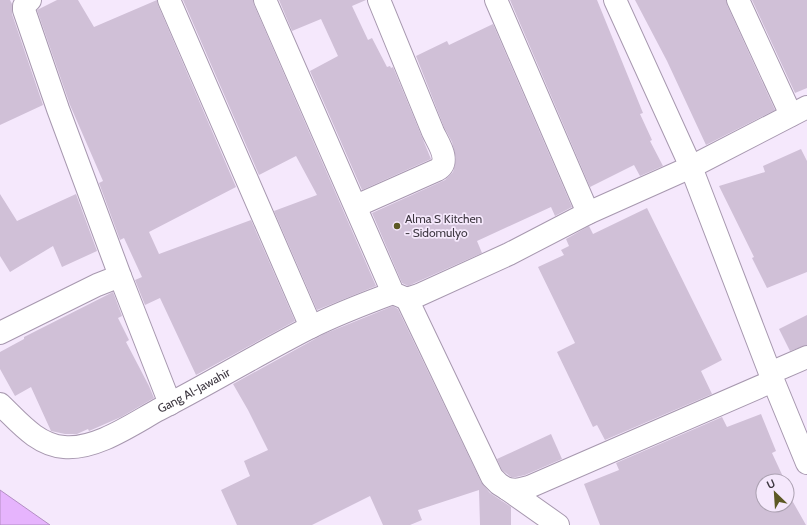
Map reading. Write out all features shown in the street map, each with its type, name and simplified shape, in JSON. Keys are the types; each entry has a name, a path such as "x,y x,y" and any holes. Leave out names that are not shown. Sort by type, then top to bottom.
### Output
{"street":[{"path":"30,0 24,6 24,10 58,109 120,276 170,404"},
{"path":"169,0 311,327"},
{"path":"265,0 356,206 492,477 499,484 558,525"},
{"path":"356,206 437,170 443,164 444,160 441,149 379,0"},
{"path":"496,0 588,213"},
{"path":"615,0 691,167 772,377 807,463"},
{"path":"738,0 799,111"},
{"name":"Gang Al-Jawahir","path":"0,404 32,435 47,444 64,447 79,447 102,440 311,327 400,296 419,295 509,254 588,213 691,167 799,111"},
{"path":"0,333 97,284 120,276"},
{"path":"507,489 518,490 529,487 772,377 807,358"}],"shaded area":[{"path":"0,490 50,525 0,525"}],"building":[{"path":"0,0 10,0 12,4 12,14 43,105 0,125"},
{"path":"57,0 78,0 94,27 157,0 236,187 149,232 159,254 251,220 295,321 196,375 160,298 145,305 135,280 142,277 124,238 120,240 99,183 103,181 70,105 37,10"},
{"path":"183,0 253,0 376,286 317,310 274,211 317,195 296,156 259,175"},
{"path":"279,0 366,0 352,6 368,40 372,38 387,67 393,67 431,159 362,190 310,71 338,56 321,19 292,31"},
{"path":"510,0 597,0 643,113 640,114 652,140 650,141 663,166 640,176 634,165 590,187"},
{"path":"635,0 726,0 775,110 706,145 667,61"},
{"path":"752,0 807,0 807,88 795,93"},
{"path":"493,24 572,207 555,216 551,207 477,241 482,253 408,286 402,283 372,213 445,180 453,172 456,158 452,142 444,127 416,56 447,41 449,45"},
{"path":"801,149 807,161 807,272 767,288 752,258 754,257 719,186 765,172 763,166"},
{"path":"0,194 17,221 76,194 97,251 62,267 53,246 10,272 0,256"},
{"path":"647,208 722,360 701,371 712,394 605,440 597,425 593,427 557,352 575,343 538,267 564,255 561,250 569,246 566,239 589,226 593,234"},
{"path":"113,292 122,316 118,318 129,340 126,342 154,398 121,417 89,431 88,429 77,434 65,434 51,431 31,387 15,396 0,369 0,352 24,339 24,337"},
{"path":"393,306 398,309 481,482 490,493 511,507 511,525 480,525 479,490 418,510 422,520 410,525 383,525 370,496 312,525 237,525 221,490 250,476 244,461 268,450 233,384 324,334"},
{"path":"807,315 807,345 790,351 779,329"},
{"path":"761,414 776,451 772,453 781,473 755,473 755,513 795,513 795,506 806,525 600,525 584,484 619,470 616,463 722,417 727,427"},
{"path":"551,434 562,459 525,475 516,477 511,477 502,470 497,459"}],"place":[{"name":"Alma S Kitchen - Sidomulyo","path":"397,226"}]}
